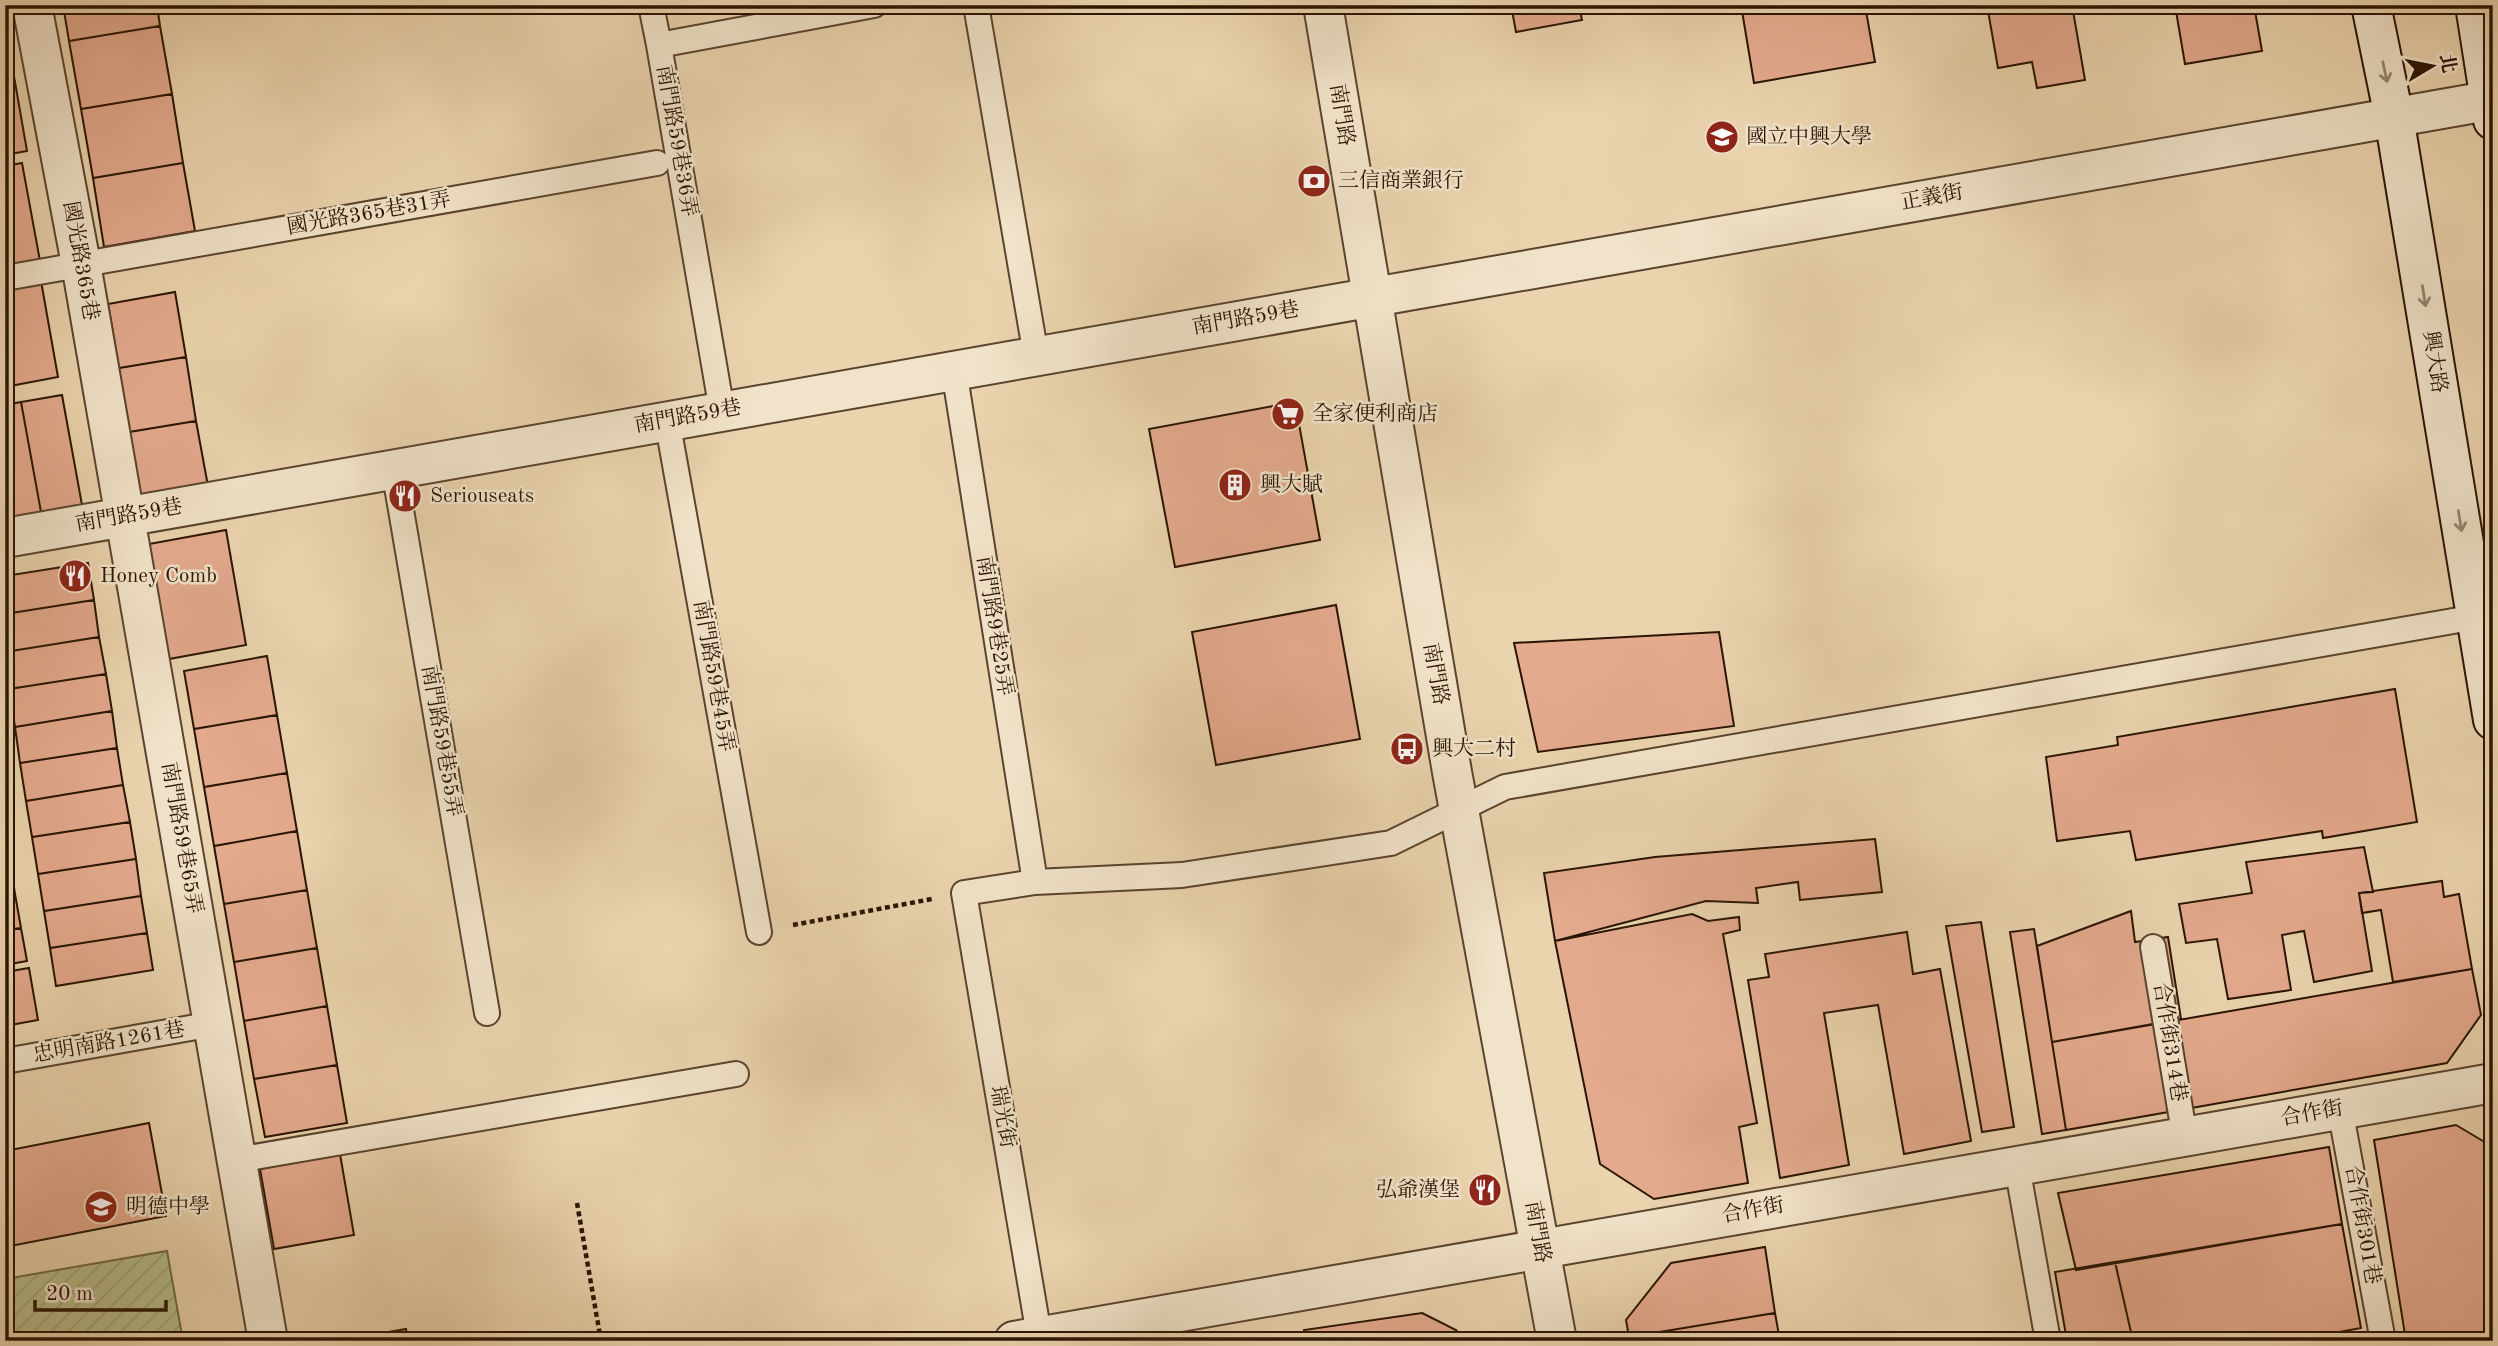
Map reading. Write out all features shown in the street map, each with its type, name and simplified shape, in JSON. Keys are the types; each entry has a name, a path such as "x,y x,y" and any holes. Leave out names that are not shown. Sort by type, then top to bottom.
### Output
{"street":[{"name":"國光路365巷","path":"32,5 125,516"},
{"name":"南門路","path":"1322,5 1459,809 1557,1341"},
{"name":"興大路","path":"2371,5 2394,117 2493,720"},
{"path":"2475,5 2491,107"},
{"name":"正義街","path":"1370,297 2394,117 2491,107"},
{"name":"南門路59巷","path":"5,538 1370,297"},
{"name":"南門路59巷65弄","path":"125,516 268,1341"},
{"name":"合作街","path":"1031,1339 1539,1247 2493,1083"}],"lane":[{"path":"651,5 659,45"},
{"name":"南門路59巷36弄","path":"722,411 659,45 874,5"},
{"path":"976,5 1037,356"},
{"name":"國光路365巷31弄","path":"5,278 657,163"},
{"name":"南門路9巷25弄","path":"954,370 1035,882"},
{"name":"南門路59巷45弄","path":"667,420 759,932"},
{"name":"南門路59巷55弄","path":"394,469 487,1013"},
{"path":"964,894 1035,882 1182,874 1391,843 1505,787 2476,617"},
{"name":"瑞光街","path":"964,894 1031,1339"},
{"name":"合作街314巷","path":"2153,947 2185,1138"},
{"name":"忠明南路1261巷","path":"5,1061 213,1024"},
{"path":"237,1160 736,1074"},
{"name":"合作街301巷","path":"2340,1109 2383,1341"},
{"path":"2017,1166 2048,1341"}],"path":[{"path":"759,932 964,894"},
{"path":"577,1203 601,1341"}],"green space":[{"path":"167,1251 183,1341 5,1341 5,1279"}],"building":[{"path":"63,5 157,5 160,26 69,41"},
{"path":"1511,5 1579,5 1582,20 1516,32"},
{"path":"1741,5 1865,5 1875,62 1754,83"},
{"path":"1987,5 2072,5 2085,80 2037,88 2032,62 1998,68"},
{"path":"2175,5 2254,5 2262,51 2185,64"},
{"path":"160,26 172,94 81,109 69,41"},
{"path":"5,29 15,82 5,84"},
{"path":"15,82 27,151 5,155 5,84"},
{"path":"172,94 183,163 93,178 81,109"},
{"path":"22,163 40,261 5,268 5,166"},
{"path":"183,163 195,231 104,247 93,178"},
{"path":"41,281 58,377 5,387 5,288"},
{"path":"175,292 186,357 119,368 108,304"},
{"path":"186,357 196,421 129,432 119,368"},
{"path":"62,395 82,505 41,512 21,402"},
{"path":"21,402 41,512 5,519 5,405"},
{"name":"興大賦","path":"1295,402 1320,540 1175,567 1149,429"},
{"path":"196,421 208,486 141,497 129,432"},
{"path":"226,530 246,645 169,659 149,544"},
{"path":"88,563 94,600 5,614 5,576"},
{"path":"94,600 99,637 5,652 5,614"},
{"path":"1336,605 1360,739 1216,765 1192,632"},
{"path":"1719,632 1734,726 1538,752 1514,643"},
{"path":"99,637 106,674 9,689 5,652"},
{"path":"267,656 277,715 194,729 184,671"},
{"path":"106,674 112,711 15,727 9,689"},
{"path":"2395,689 2417,822 2323,838 2322,831 2136,860 2130,831 2057,841 2046,757 2118,745 2117,737"},
{"path":"112,711 117,748 20,763 15,727"},
{"path":"277,715 287,773 204,787 194,729"},
{"path":"117,748 123,785 26,801 20,763"},
{"path":"287,773 297,831 214,846 204,787"},
{"path":"123,785 130,822 32,837 26,801"},
{"path":"130,822 136,859 38,874 32,837"},
{"path":"297,831 307,890 224,904 214,846"},
{"path":"5,836 10,861 5,862"},
{"path":"1875,839 1882,892 1800,900 1798,882 1756,888 1758,903 1706,901 1555,941 1544,873 1655,857"},
{"path":"2364,847 2373,892 2359,893 2372,971 2314,982 2304,931 2282,935 2291,990 2228,999 2217,939 2186,943 2179,904 2252,893 2246,862"},
{"path":"136,859 141,896 44,911 38,874"},
{"path":"10,861 15,894 5,896 5,862"},
{"path":"2442,881 2444,897 2459,894 2472,969 2393,982 2381,910 2362,913 2359,893"},
{"path":"307,890 317,948 234,962 224,904"},
{"path":"15,894 21,928 5,930 5,896"},
{"path":"141,896 147,933 50,948 44,911"},
{"path":"2131,911 2135,942 2168,937 2181,1019 2052,1042 2037,946"},
{"path":"1692,914 1708,921 1739,917 1740,930 1723,934 1757,1123 1739,1127 1748,1183 1654,1199 1600,1164 1555,941"},
{"path":"1981,922 2014,1127 1982,1132 1946,926"},
{"path":"21,928 27,961 5,965 5,930"},
{"path":"2034,929 2066,1130 2042,1134 2010,932"},
{"path":"1907,932 1913,974 1940,969 1971,1141 1904,1154 1878,1005 1824,1013 1849,1165 1780,1178 1748,980 1769,977 1765,954"},
{"path":"147,933 153,970 56,986 50,948"},
{"path":"317,948 327,1006 244,1021 234,962"},
{"path":"29,968 38,1020 5,1026 5,972"},
{"path":"2472,969 2481,1015 2447,1063 2066,1130 2052,1042"},
{"path":"327,1006 337,1065 254,1079 244,1021"},
{"path":"337,1065 347,1123 265,1137 254,1079"},
{"path":"149,1123 166,1216 5,1247 5,1151"},
{"path":"2456,1125 2493,1147 2493,1341 2406,1341 2374,1140"},
{"path":"2329,1147 2342,1224 2076,1270 2058,1193"},
{"path":"340,1154 354,1235 274,1249 260,1169"},
{"path":"2342,1224 2361,1328 2291,1341 2133,1341 2115,1262"},
{"path":"1765,1247 1775,1313 1629,1337 1626,1320 1671,1263"},
{"path":"2115,1262 2133,1341 2067,1341 2055,1272"},
{"path":"1422,1313 1456,1330 1466,1341 1305,1341 1304,1330"},
{"path":"1775,1313 1780,1341 1630,1341 1629,1337"},
{"path":"406,1329 408,1341 337,1341"}],"place":[{"name":"國立中興大學","path":"1722,137"},
{"name":"三信商業銀行","path":"1314,181"},
{"name":"全家便利商店","path":"1288,414"},
{"name":"興大賦","path":"1235,485"},
{"name":"Seriouseats","path":"405,496"},
{"name":"Honey Comb","path":"75,576"},
{"name":"興大二村","path":"1407,749"},
{"name":"弘爺漢堡","path":"1485,1190"},
{"name":"明德中學","path":"101,1207"}]}
